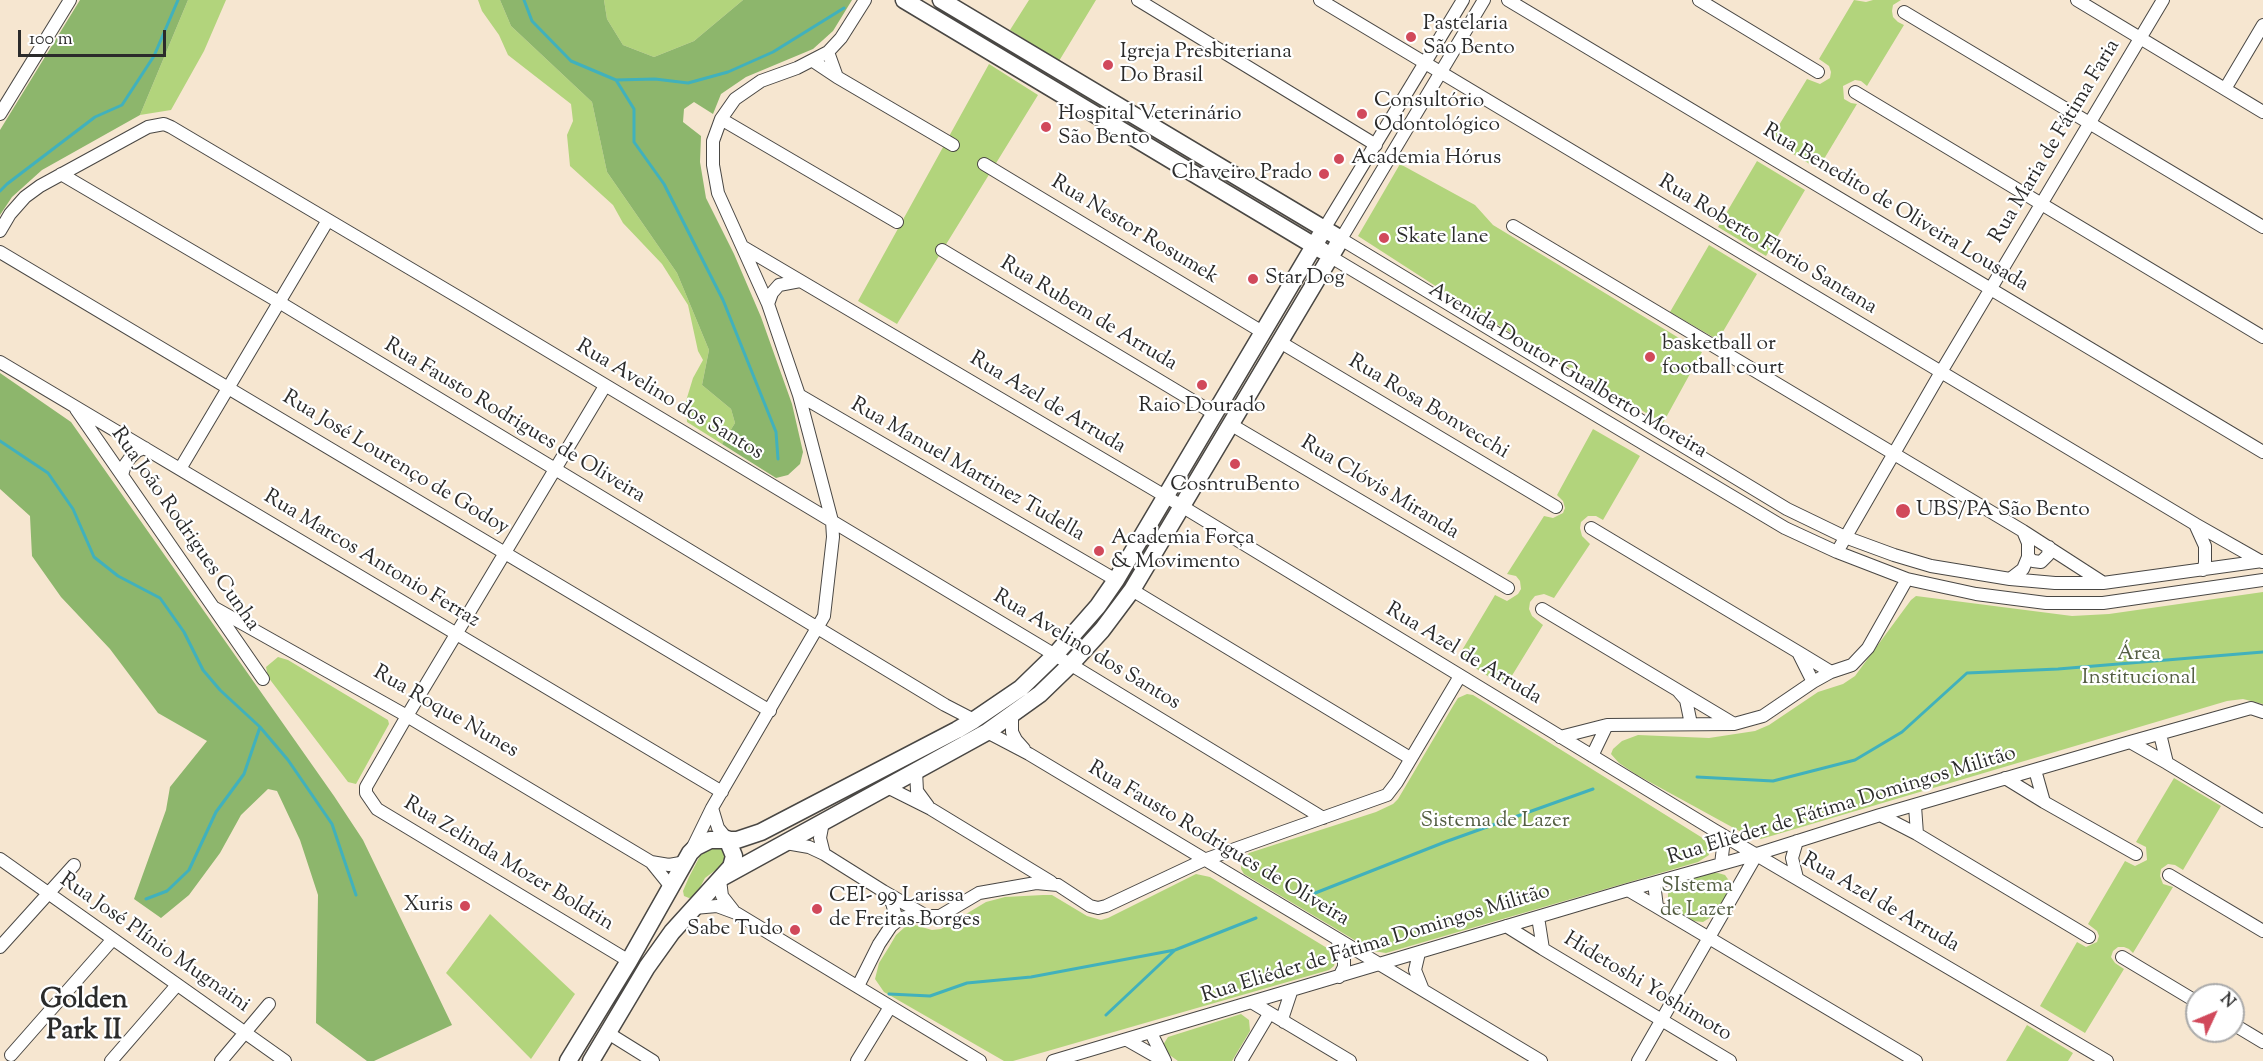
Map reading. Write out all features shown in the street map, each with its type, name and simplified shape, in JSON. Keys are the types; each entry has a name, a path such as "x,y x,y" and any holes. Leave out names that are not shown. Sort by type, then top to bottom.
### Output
{"main road":[{"name":"Avenida Doutor Gualberto Moreira","path":"904,0 1331,257"},
{"name":"Avenida Doutor Gualberto Moreira","path":"941,0 1341,239"},
{"path":"568,1061 672,888 688,857 702,842 744,838 761,832 957,730 1021,688 1055,655 1098,606 1116,580 1324,229"},
{"path":"721,879 987,732 1040,694 1071,665 1102,630 1132,590 1341,239"},
{"path":"1264,333 1280,342"},
{"path":"878,770 887,786"},
{"path":"591,1061 647,967 672,932 721,879 734,861 733,850 727,839"},
{"name":"Rua Roque Nunes","path":"672,888 677,901 684,906 694,908"}],"street":[{"path":"0,114 70,0"},
{"path":"688,857 712,808 824,616 833,537 832,521 799,395 768,304 724,211 715,178 713,141 721,119 735,99 753,85 813,61 828,52 841,38 865,0"},
{"path":"1138,0 1376,145"},
{"name":"Rua Roberto Florio Santana","path":"1320,0 2262,562"},
{"path":"1324,229 1463,0"},
{"path":"1341,239 1484,0"},
{"name":"Rua Benedito de Oliveira Lousada","path":"1508,0 2263,452"},
{"path":"1699,0 1818,72"},
{"path":"2077,0 2263,112"},
{"name":"Rua Maria de Fátima Faria","path":"1837,552 1941,372 2163,0"},
{"path":"1904,12 2263,227"},
{"path":"2225,89 2263,25"},
{"path":"828,52 837,77"},
{"path":"813,61 953,145"},
{"path":"1855,92 2263,337"},
{"path":"721,119 897,222"},
{"name":"Rua Avelino dos Santos","path":"0,231 10,214 25,197 61,174 148,127 164,124 832,521 1323,818"},
{"name":"Rua Nestor Rosumek","path":"984,164 1264,333"},
{"name":"Rua Fausto Rodrigues de Oliveira","path":"61,174 279,302 945,705 974,720"},
{"path":"180,469 328,220"},
{"path":"1513,226 2024,531 2103,583"},
{"name":"Avenida Doutor Gualberto Moreira","path":"1341,239 1787,509 1845,537 1931,566 2010,579 2055,583 2103,583 2262,562"},
{"name":"Rua Azel de Arruda","path":"743,248 1165,496 1714,830 2107,1061"},
{"name":"Rua Rubem de Arruda","path":"942,250 1215,414"},
{"name":"Rua José Lourenço de Godoy","path":"0,252 770,711"},
{"name":"Avenida Doutor Gualberto Moreira","path":"1331,257 1785,528 1837,552 1907,579 1976,594 2046,603 2103,603 2263,580"},
{"path":"768,304 772,293 779,285 800,281"},
{"name":"Rua Rosa Bonvecchi","path":"1280,342 1556,507"},
{"name":"Rua Marcos Antonio Ferraz","path":"0,362 722,792"},
{"path":"407,716 605,386"},
{"name":"Rua Manuel Martinez Tudella","path":"799,395 1116,580"},
{"name":"Rua João Rodrigues Cunha","path":"73,404 263,679"},
{"name":"Rua Clóvis Miranda","path":"1230,424 1508,588"},
{"path":"122,476 130,458 137,451 145,448"},
{"path":"2195,524 2205,546 2203,570"},
{"path":"1591,528 1831,672"},
{"path":"2010,579 2023,569 2028,557 2028,543 2024,531"},
{"path":"2028,557 2033,561 2041,562 2048,555 2049,548"},
{"path":"1560,736 1607,725 1734,724 1763,716 1813,682 1831,672 1852,665 1868,648 1907,579"},
{"path":"1132,590 1410,758"},
{"name":"Rua Roque Nunes","path":"213,607 407,716 651,862 672,888"},
{"path":"1542,609 1734,724"},
{"path":"1798,652 1813,682"},
{"path":"887,786 932,809 1090,906 1098,908 1204,860 1387,795 1460,676"},
{"path":"1679,691 1686,700 1697,724"},
{"path":"945,705 953,716 957,730"},
{"path":"1697,724 1705,712 1703,705"},
{"name":"Rua Eliéder de Fátima Domingos Militão","path":"1053,1061 1628,890 1757,854 2004,778 2251,708 2263,712"},
{"name":"Rua Fausto Rodrigues de Oliveira","path":"1012,715 1012,732 1029,754"},
{"name":"Rua Zelinda Mozer Boldrin","path":"407,716 366,787 369,799 377,809 629,961"},
{"path":"1592,756 1607,725"},
{"name":"Rua Fausto Rodrigues de Oliveira","path":"987,732 1029,754 1541,1061"},
{"path":"2160,734 2167,764"},
{"path":"2130,742 2263,820"},
{"path":"2035,770 2044,802"},
{"path":"916,771 917,791 932,809"},
{"path":"2004,778 2136,854"},
{"path":"1915,806 1917,834"},
{"path":"712,808 718,828 727,839"},
{"path":"1880,815 1917,834 2089,937"},
{"path":"823,822 820,838 824,854"},
{"path":"1714,830 1723,848 1721,864"},
{"path":"1797,841 1792,858 1797,878"},
{"path":"786,843 809,847 824,854 926,916"},
{"path":"1638,1061 1757,854"},
{"name":"Rua Roque Nunes","path":"651,862 669,865 688,857"},
{"name":"Rua José Plínio Mugnaini","path":"0,859 285,1061"},
{"path":"0,947 74,865"},
{"path":"2169,875 2263,931"},
{"path":"721,879 722,896 736,913"},
{"path":"858,986 879,944 897,920 910,916 940,916 968,899 988,891 1028,883 1058,885"},
{"path":"1654,883 1657,907"},
{"path":"1628,890 1916,1061"},
{"path":"883,891 892,903 897,920"},
{"path":"694,908 710,905 736,913 858,986 973,1059"},
{"name":"Hidetoshi Yoshimoto","path":"1538,917 1544,949"},
{"name":"Hidetoshi Yoshimoto","path":"1506,926 1730,1061"},
{"path":"11,1055 113,939"},
{"path":"1337,939 1344,957 1344,967 1338,977"},
{"path":"1419,952 1415,970 1423,990"},
{"path":"2122,957 2185,995"},
{"path":"111,1061 177,985"},
{"path":"1284,1022 1283,1016 1291,992"},
{"path":"1252,1003 1350,1061"},
{"path":"221,1061 269,1004"},
{"path":"857,1061 890,1007"},
{"path":"1240,1061 1269,1014"},
{"path":"2245,1031 2263,1042"},
{"path":"1151,1033 1165,1061"},
{"path":"608,1034 653,1061"},
{"path":"1127,1040 1165,1061"}],"green space":[{"path":"80,0 188,0 140,115 42,170 12,197 0,215 0,130"},
{"path":"188,0 226,0 204,51 171,110 140,115"},
{"path":"478,0 500,0 511,26 592,102 607,172 677,273 709,350 702,385 731,409 735,423 722,444 687,422 686,401 693,378 703,360 698,351 688,305 662,264 623,223 613,205 570,166 567,135 573,121 571,104 508,55"},
{"path":"500,0 604,0 607,19 623,45 654,57 694,41 743,0 852,0 833,31 813,49 746,77 721,94 713,114 694,102 684,109 683,122 701,136 700,162 706,198 734,254 761,317 792,404 803,452 800,464 788,475 776,478 722,444 735,423 731,409 702,385 709,350 677,273 607,172 592,102 511,26"},
{"path":"604,0 743,0 694,41 654,57 623,45 607,19"},
{"path":"1029,0 1096,0 1059,61 1010,30"},
{"path":"1854,0 1866,2 1901,0 1893,5 1892,11 1893,17 1904,25 1867,86 1855,80 1843,86 1844,99 1857,104 1818,169 1770,140 1807,79 1820,84 1830,78 1829,66 1819,59"},
{"path":"989,64 1038,95 897,324 858,301"},
{"path":"1757,161 1805,190 1766,256 1718,227"},
{"path":"1400,164 1475,205 1493,225 1702,352 1663,423 1468,307 1358,236"},
{"path":"1709,245 1757,274 1718,340 1670,312"},
{"path":"0,373 71,422 334,796 363,840 452,1025 374,1061 367,1061 316,1023 318,895 300,840 277,791 268,789 241,815 220,853 189,895 161,918 134,899 166,810 170,787 207,741 158,713 110,649 61,597 32,556 30,516 0,489"},
{"path":"1593,429 1640,456 1603,520 1596,516 1588,516 1581,522 1582,536 1590,544 1554,598 1544,594 1535,596 1530,602 1529,609 1532,616 1543,625 1505,687 1458,657 1495,595 1507,601 1518,594 1521,589 1520,581 1516,576 1507,574 1544,516 1553,518 1563,513 1565,508 1563,501 1557,495"},
{"name":"Sistema de Lazer","path":"2263,592 2263,704 2243,699 2227,701 1761,839 1752,838 1637,775 1619,763 1611,754 1622,741 1638,735 1709,738 1755,731 1769,725 1818,692 1843,684 1855,676 1916,596 2072,616 2109,614"},
{"path":"278,657 288,660 388,720 389,724 356,784 348,782 268,677 266,667"},
{"name":"Sistema de Lazer","path":"1467,694 1473,695 1701,837 1707,843 1709,855 1698,862 1386,953 1373,951 1244,874 1241,863 1249,853 1376,812 1393,804 1458,698"},
{"path":"2174,778 2221,806 2183,870 2168,864 2161,869 2160,876 2163,884 2173,887 2133,953 2124,947 2118,947 2113,951 2111,957 2124,969 2085,1033 2040,1006 2077,942 2086,947 2097,942 2099,936 2097,931 2088,924 2125,861 2135,866 2147,860 2146,847 2136,842"},
{"path":"713,845 722,846 727,858 721,866 705,878 695,897 684,896 683,891 700,856"},
{"name":"SIstema de Lazer","path":"1711,873 1725,875 1730,882 1730,890 1711,917 1703,922 1693,921 1674,909 1668,899 1668,893 1679,882"},
{"path":"1196,874 1210,877 1327,948 1332,953 1334,966 1329,970 1013,1061 1004,1061 884,992 875,979 879,963 896,935 905,927 915,925 932,930 941,929 986,902 1005,897 1043,895 1052,895 1087,916 1101,920"},
{"path":"490,914 575,994 531,1059 446,973"},
{"path":"1241,1014 1249,1020 1250,1031 1232,1061 1178,1061 1164,1051 1163,1045 1168,1037"},
{"path":"2027,1025 2073,1053 2068,1061 2006,1061"}],"waterway":[{"path":"0,191 95,117 122,105 154,56 178,0"},
{"path":"524,0 532,21 571,61 616,80 634,109 634,142 664,184 723,300 776,432 778,459"},
{"path":"616,80 655,79 688,83 728,72 773,52 844,8"},
{"path":"0,441 48,473 73,509 94,557 118,576 160,598 184,632 203,670 220,690 260,727 288,760 332,824 356,895"},
{"path":"1697,777 1773,781 1855,760 1902,732 1967,673 2058,669 2263,652"},
{"path":"146,899 167,891 189,870 216,812 244,774 260,727"},
{"path":"1300,899 1445,842 1593,789"},
{"path":"889,994 930,996 967,983 1031,977 1175,950 1256,918"},
{"path":"1106,1015 1174,951"}],"place":[{"name":"Pastelaria São Bento","path":"1411,37"},
{"name":"Igreja Presbiteriana Do Brasil","path":"1108,65"},
{"name":"Consultório Odontológico","path":"1362,114"},
{"name":"Hospital Veterinário São Bento","path":"1046,127"},
{"name":"Academia Hórus","path":"1339,159"},
{"name":"Chaveiro Prado","path":"1324,174"},
{"name":"Skate lane","path":"1384,238"},
{"name":"Star Dog","path":"1253,279"},
{"name":"basketball or football court","path":"1650,357"},
{"name":"Raio Dourado","path":"1202,385"},
{"name":"CosntruBento","path":"1235,464"},
{"name":"UBS/PA São Bento","path":"1903,511"},
{"name":"Academia Força & Movimento","path":"1099,551"},
{"name":"Xuris","path":"465,906"},
{"name":"CEI- 99 Larissa de Freitas Borges","path":"817,909"},
{"name":"Sabe Tudo","path":"795,930"}],"district":[{"name":"Golden Park II","path":"84,1018"}],"park label":[{"name":"Área Institucional","path":"2139,667"}]}
